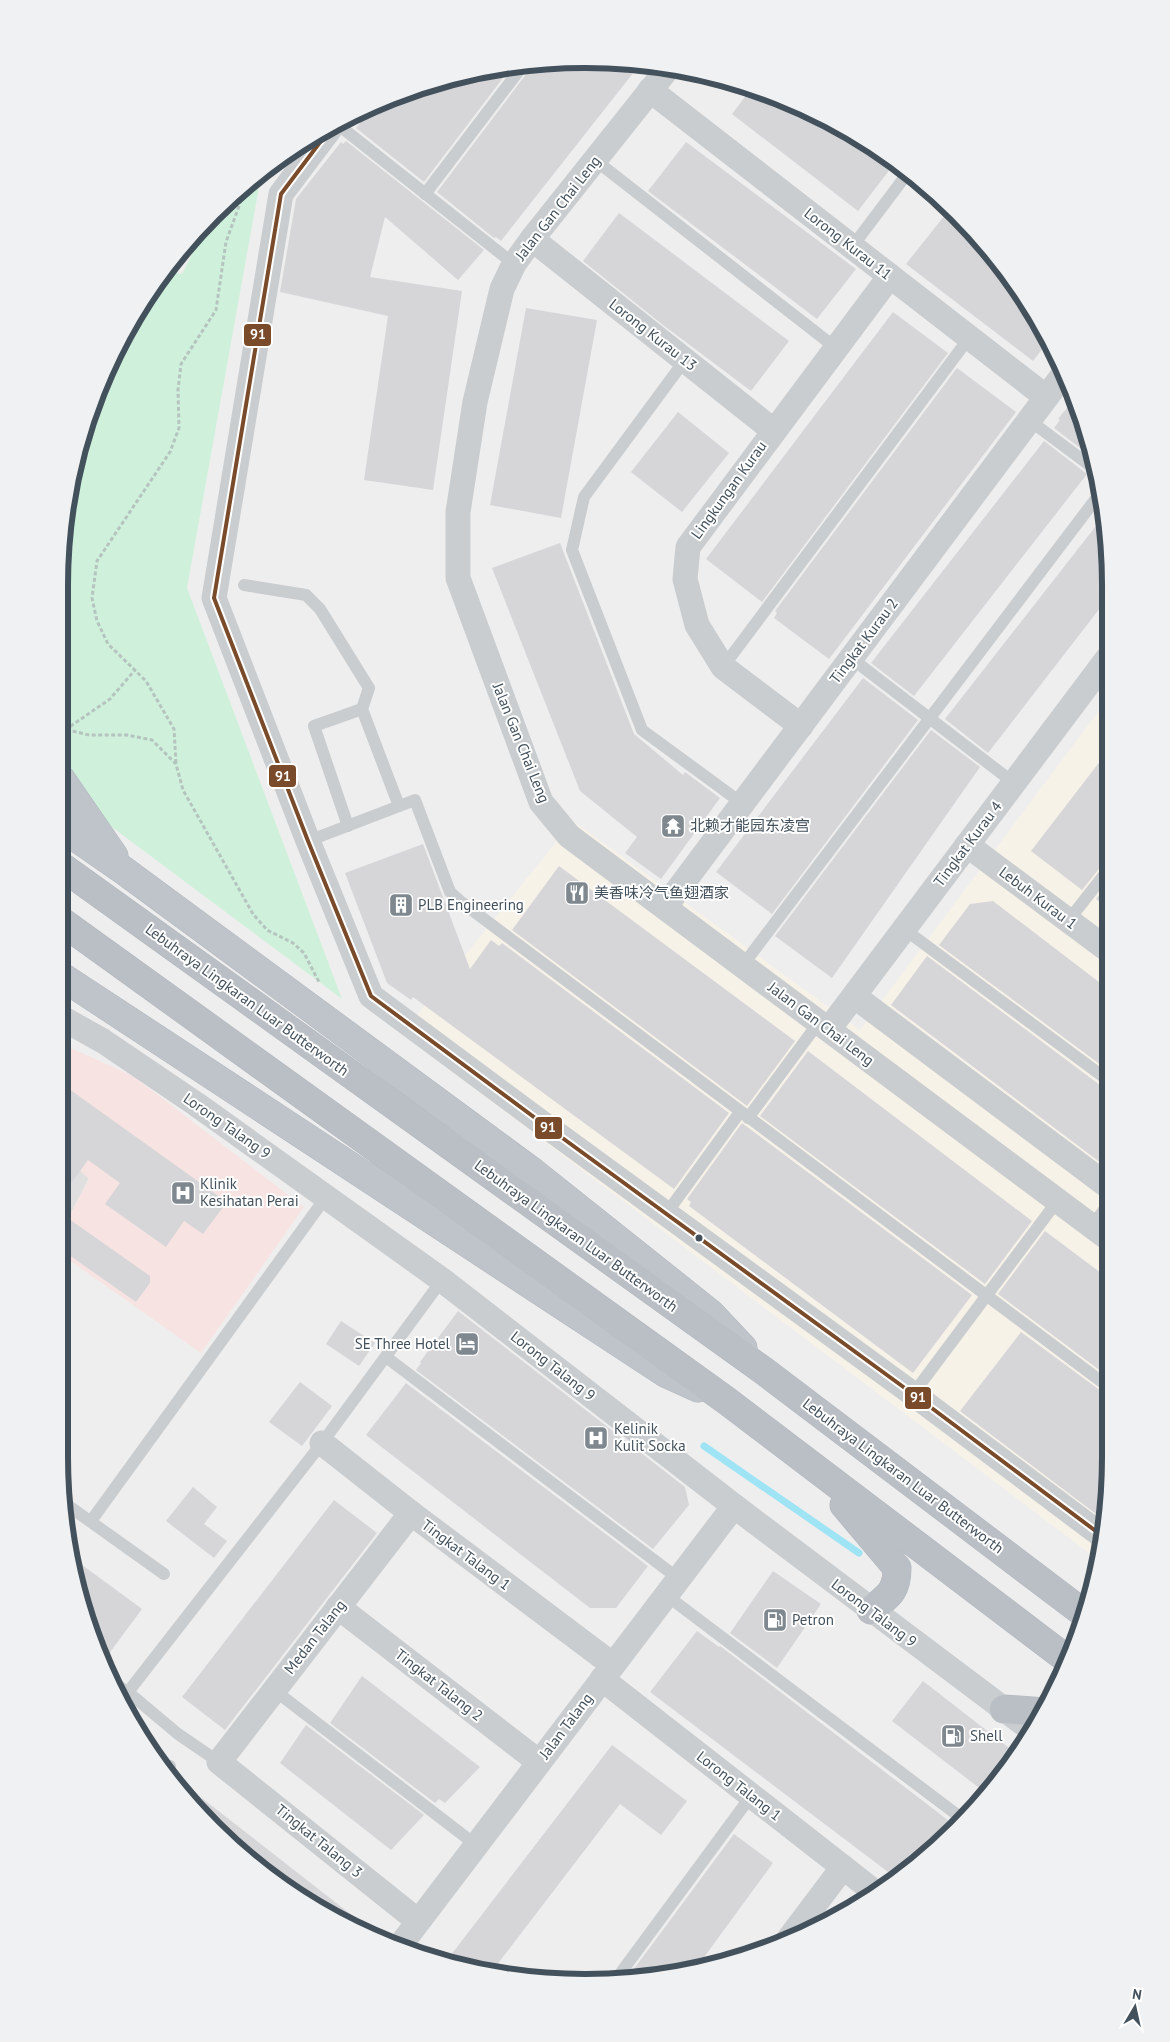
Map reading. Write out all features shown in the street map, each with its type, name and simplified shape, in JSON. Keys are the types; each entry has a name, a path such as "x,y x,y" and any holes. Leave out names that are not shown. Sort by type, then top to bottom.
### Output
{"highway":[{"path":"68,789 123,870"},
{"path":"68,832 123,870 533,1172 710,1313 764,1371"},
{"name":"Lebuhraya Lingkaran Luar Butterworth","path":"68,871 764,1371 1079,1610"},
{"path":"68,926 727,1401 1063,1656"},
{"path":"68,981 665,1374 727,1401"},
{"path":"811,1466 897,1568 897,1581 891,1595 871,1610"},
{"path":"1004,1708 1036,1711"}],"street":[{"name":"Jalan Gan Chai Leng","path":"664,74 514,264 502,289 475,402 458,512 458,578 541,802 569,836 1101,1232"},
{"name":"Lorong Kurau 11","path":"650,90 1046,397"},
{"path":"323,139 281,194 214,598 308,841 371,996 913,1394 1097,1532"},
{"name":"Lorong Kurau 13","path":"532,239 774,430"},
{"name":"Lingkungan Kurau","path":"801,726 723,667 697,625 685,579 688,547 890,276"},
{"name":"Tingkat Kurau 2","path":"665,908 1060,379"},
{"name":"Tingkat Kurau 4","path":"824,1026 854,996 1102,666"},
{"name":"Lebuh Kurau 1","path":"967,845 1102,946"},
{"path":"854,996 1102,1181"},
{"name":"Lorong Talang 9","path":"68,1021 103,1041 196,1104 442,1280 734,1506 1027,1726"},
{"name":"Tingkat Talang 1","path":"322,1443 607,1672"},
{"name":"Jalan Talang","path":"403,1941 734,1506"},
{"name":"Medan Talang","path":"219,1762 411,1513"},
{"name":"Tingkat Talang 2","path":"338,1607 539,1762"},
{"name":"Lorong Talang 1","path":"607,1672 751,1796 870,1889"},
{"name":"Tingkat Talang 3","path":"219,1762 418,1921"},
{"path":"795,1930 843,1867"}],"lane":[{"path":"425,194 518,72"},
{"path":"341,129 514,264"},
{"path":"595,160 836,348"},
{"path":"852,247 904,178"},
{"path":"723,667 969,338"},
{"path":"685,360 584,497 572,550 642,730 743,804"},
{"path":"1029,420 1088,464"},
{"path":"743,965 1095,500"},
{"path":"244,585 306,595 320,609 369,688 362,709 399,806"},
{"path":"851,658 1014,783"},
{"path":"348,826 314,726 362,709"},
{"path":"308,841 415,800 450,892 460,901 1102,1382"},
{"path":"1068,921 1102,878"},
{"path":"904,929 1102,1076"},
{"path":"666,1214 744,1115 824,1026"},
{"path":"91,1521 326,1197"},
{"path":"913,1394 1058,1200"},
{"path":"128,1692 322,1443 442,1280"},
{"path":"386,1357 958,1815"},
{"path":"70,1507 164,1574"},
{"path":"122,1688 178,1734 219,1762"},
{"path":"274,1690 476,1845"},
{"path":"621,1973 751,1796"}],"path":[{"path":"241,199 226,242 216,310 181,364 178,390 179,428 170,452 97,561 92,598 97,621 108,644 146,681 174,728 176,764 183,790 252,914 268,930 293,943 304,953 323,986"},
{"path":"68,725 110,699 134,670"},
{"path":"68,730 89,735 127,735 152,740 176,764"}],"shaded area":[{"path":"1102,707 1102,1457 1101,1491 1093,1556 402,1034 573,821 860,1030"},
{"name":"Klinik Kesihatan Perai","path":"68,1047 133,1076 304,1207 201,1353 68,1259 68,1219 89,1179 68,1160"},
{"path":"68,1159 89,1178 68,1218"}],"green space":[{"path":"267,176 259,187 187,588 342,999 68,794 68,585 72,517 77,484 95,419 121,356 137,326 172,272 182,274 198,242 219,219"}],"building":[{"path":"585,68 635,70 501,241 496,237 494,238 437,192 528,71"},
{"path":"506,74 424,182 356,128 364,117 419,95 451,85"},
{"path":"747,94 751,95 814,121 844,137 891,168 858,211 732,114"},
{"path":"346,141 484,250 458,280 385,217 370,277 462,291 433,490 364,480 388,316 280,292 296,199 341,142 343,144"},
{"path":"686,142 856,269 817,319 648,191"},
{"path":"619,213 789,341 751,391 663,325 583,261"},
{"path":"945,215 953,221 996,270 1015,297 1044,347 1033,361 906,264"},
{"path":"526,308 597,320 561,518 490,505"},
{"path":"893,312 948,353 762,602 706,559"},
{"path":"957,368 1016,412 829,659 774,618 777,613 775,611"},
{"path":"1070,405 1085,452 1054,428 1060,420 1058,419"},
{"path":"678,412 729,453 682,512 631,472"},
{"path":"1044,441 1087,474 914,696 871,663"},
{"path":"1098,523 1102,605 988,753 945,719"},
{"path":"560,543 634,734 683,775 685,772 720,798 661,879 625,853 637,837 580,791 492,568"},
{"path":"863,678 918,720 772,914 716,872"},
{"path":"931,730 980,767 832,978 775,936"},
{"path":"1102,759 1102,865 1082,890 1031,851"},
{"path":"423,844 470,969 491,940 499,946 502,943 729,1113 674,1189 413,997 411,1000 387,983 345,873"},
{"path":"559,866 795,1041 747,1106 512,930"},
{"path":"1102,891 1102,904 1096,899"},
{"path":"993,901 1102,984 1102,1066 939,945 970,904"},
{"path":"927,956 1102,1087 1102,1164 891,1005"},
{"path":"808,1051 1032,1221 985,1284 760,1116"},
{"path":"68,1088 227,1202 203,1234 184,1221 166,1247 105,1204 120,1183 88,1160 68,1188"},
{"path":"742,1123 972,1295 913,1373 689,1206 691,1202 687,1199"},
{"path":"68,1218 150,1276 150,1283 136,1302 68,1254"},
{"path":"1045,1231 1102,1274 1102,1372 998,1294"},
{"path":"458,1311 685,1487 689,1505 653,1549 416,1370"},
{"path":"341,1321 375,1343 359,1366 326,1344"},
{"path":"1021,1332 1102,1392 1102,1457 1099,1516 960,1411"},
{"path":"300,1382 332,1406 302,1446 269,1422"},
{"path":"406,1383 648,1566 616,1608 590,1608 366,1435"},
{"path":"193,1487 217,1507 204,1524 227,1541 214,1558 166,1521"},
{"path":"334,1500 377,1533 225,1730 182,1697"},
{"path":"78,1562 142,1609 107,1656 95,1623"},
{"name":"Petron","path":"773,1571 821,1604 777,1668 730,1633"},
{"path":"697,1631 720,1646 951,1823 891,1874 650,1692"},
{"path":"362,1676 480,1767 445,1803 439,1799 435,1803 330,1723"},
{"name":"Shell","path":"923,1681 1012,1750 981,1789 892,1721"},
{"path":"306,1725 424,1815 391,1850 280,1763"},
{"path":"612,1745 687,1801 661,1835 620,1804 496,1967 450,1957"},
{"path":"188,1789 358,1920 357,1921 326,1905 270,1868 219,1823"},
{"path":"734,1834 773,1863 701,1961 632,1972"}],"waterway":[{"path":"704,1446 859,1553"}],"transit line":[{"name":"91","path":"322,139 281,194 214,598 308,841 371,996 913,1394 1097,1532"}],"place":[{"name":"北赖才能园东凌宫","path":"673,826"},
{"name":"美香味冷气鱼翅酒家","path":"577,893"},
{"name":"PLB Engineering","path":"401,905"},
{"name":"Klinik Kesihatan Perai","path":"183,1193"},
{"name":"SE Three Hotel","path":"467,1344"},
{"name":"Kelinik Kulit Socka","path":"596,1438"},
{"name":"Petron","path":"775,1620"},
{"name":"Shell","path":"953,1736"}]}
